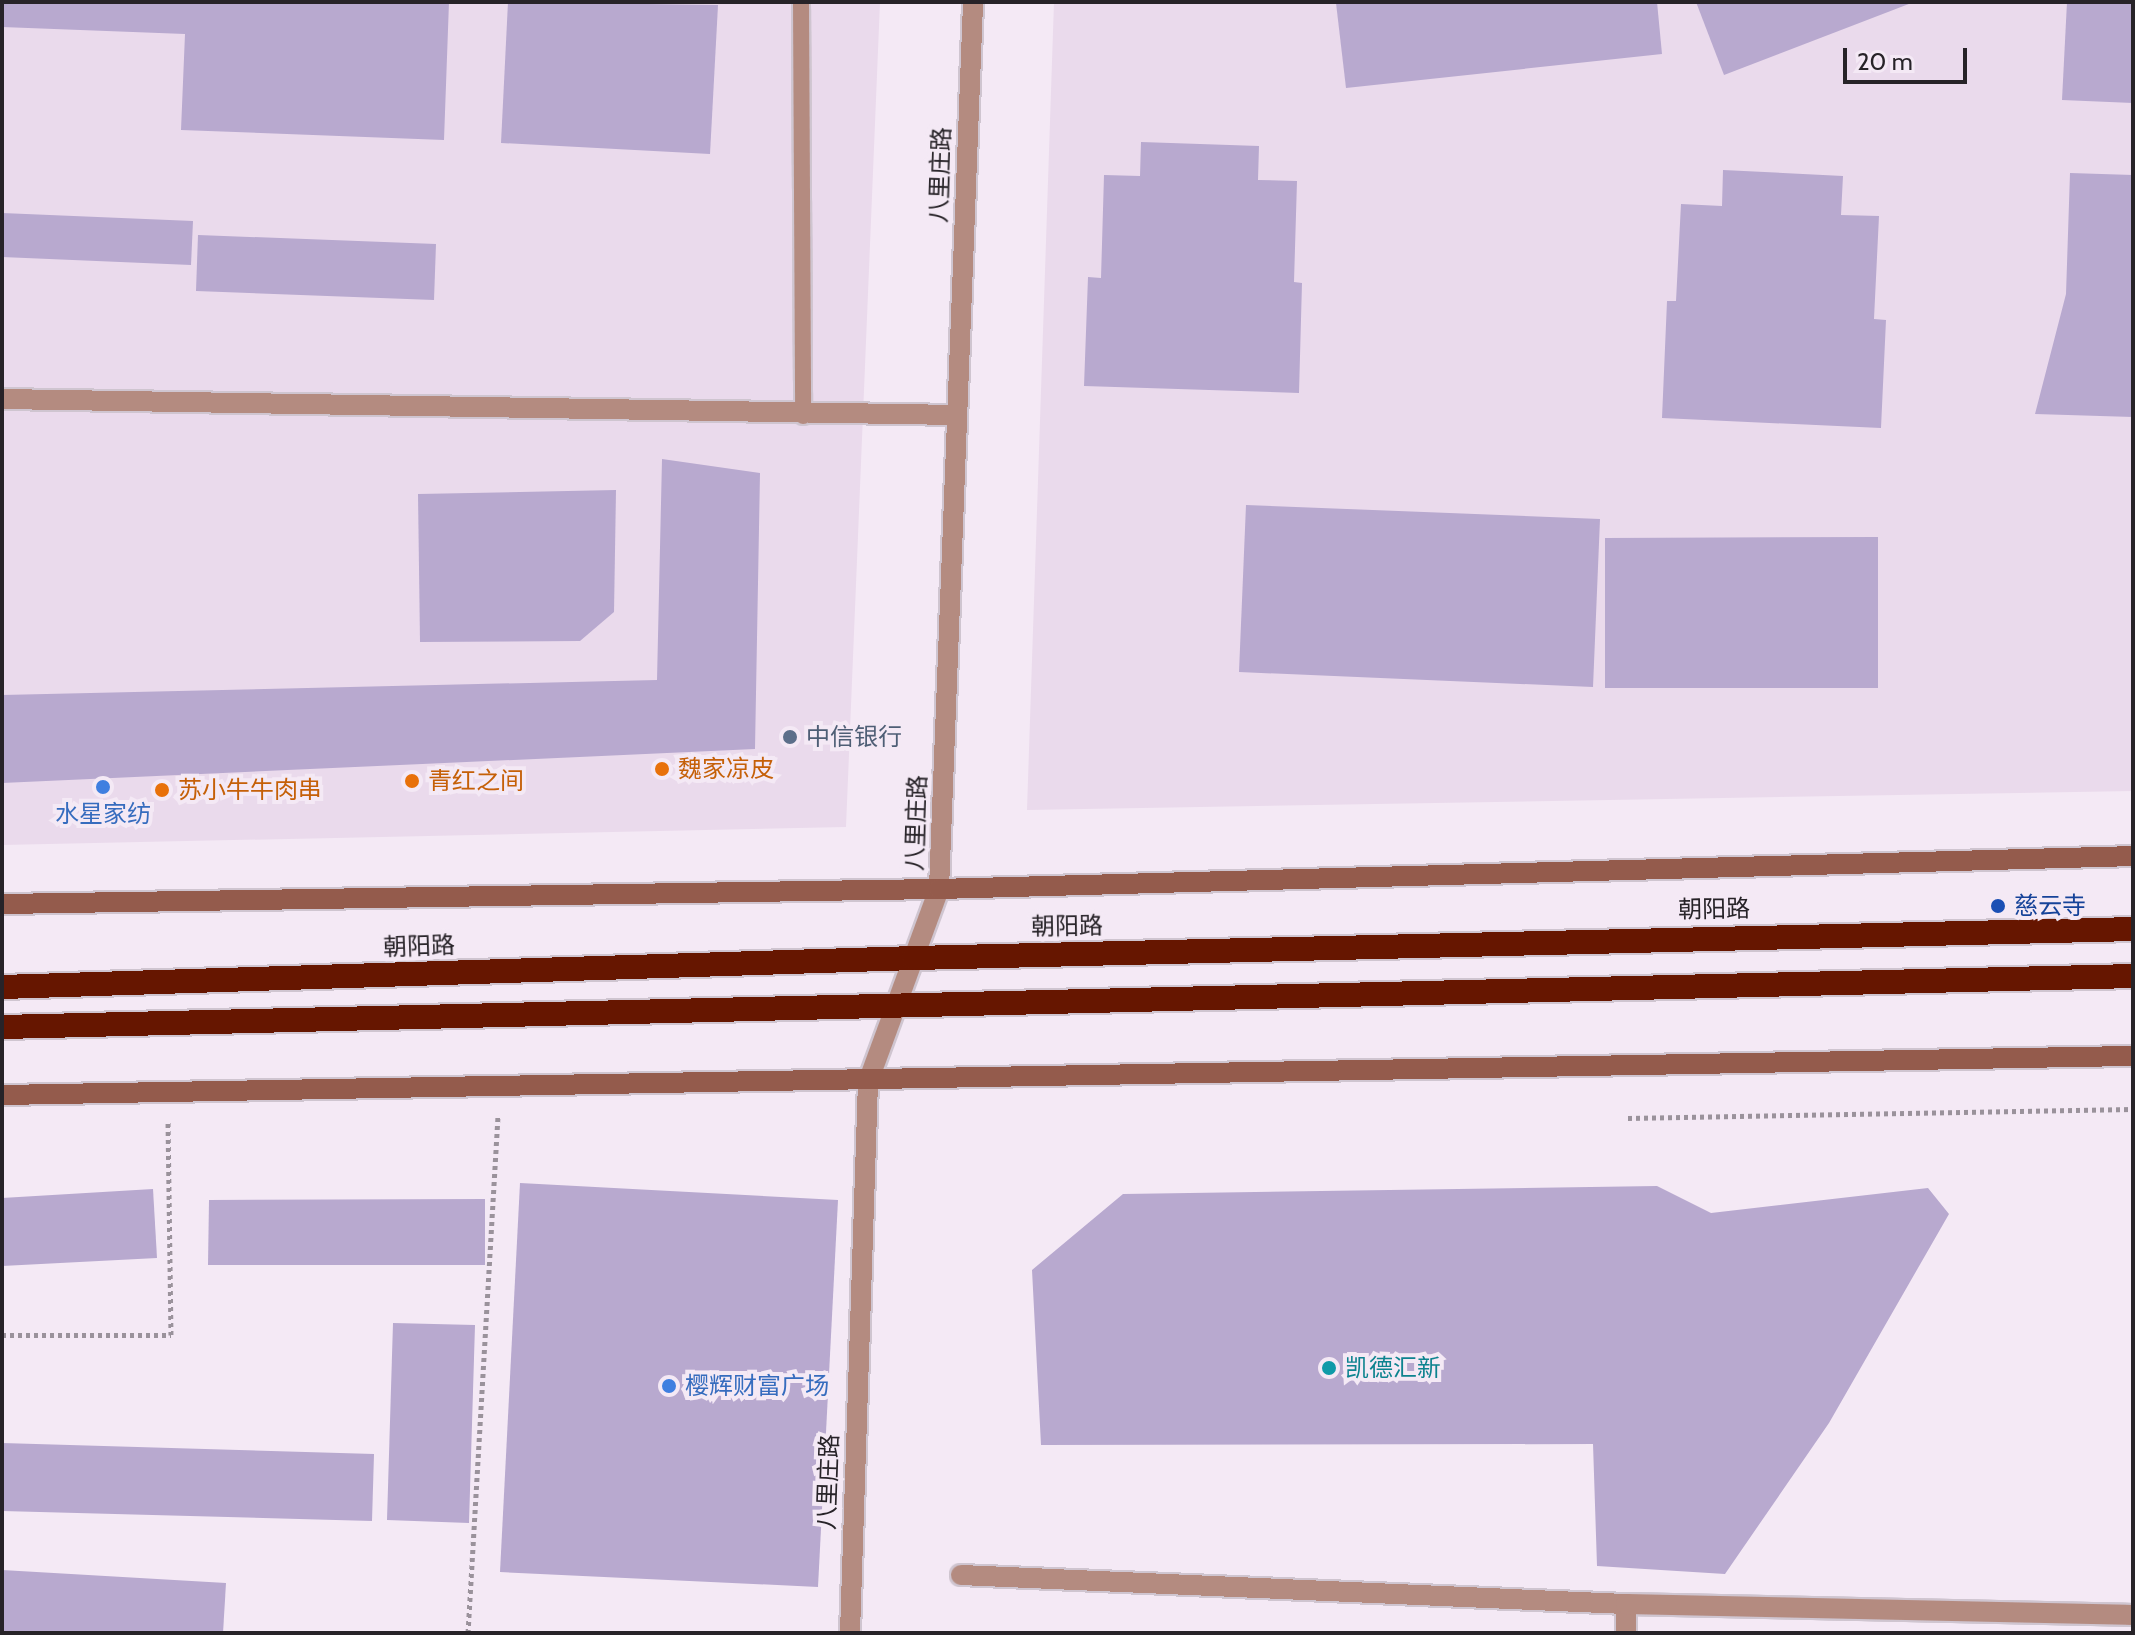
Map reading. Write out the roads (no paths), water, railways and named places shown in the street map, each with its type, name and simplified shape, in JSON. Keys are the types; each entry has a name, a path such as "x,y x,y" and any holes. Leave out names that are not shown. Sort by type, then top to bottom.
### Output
{"highway":[{"name":"朝阳路","path":"2,987 914,958 2133,929"},
{"path":"2,1027 2133,976"}],"street":[{"name":"八里庄路","path":"850,1633 868,1082 939,889 973,2"},
{"path":"2,399 803,416 957,415"},
{"name":"朝阳路","path":"2,904 939,889 2133,856"},
{"path":"2,1095 868,1082 2133,1056"},
{"path":"961,1575 1626,1604 2133,1615"},
{"path":"1626,1604 1626,1633"}],"lane":[{"path":"801,2 803,416"}],"place":[{"name":"中信银行","path":"790,737"},
{"name":"魏家凉皮","path":"662,769"},
{"name":"青红之间","path":"412,781"},
{"name":"水星家纺","path":"103,787"},
{"name":"苏小牛牛肉串","path":"162,790"},
{"name":"慈云寺","path":"1998,906"},
{"name":"凯德汇新","path":"1329,1368"},
{"name":"樱辉财富广场","path":"669,1386"}]}
